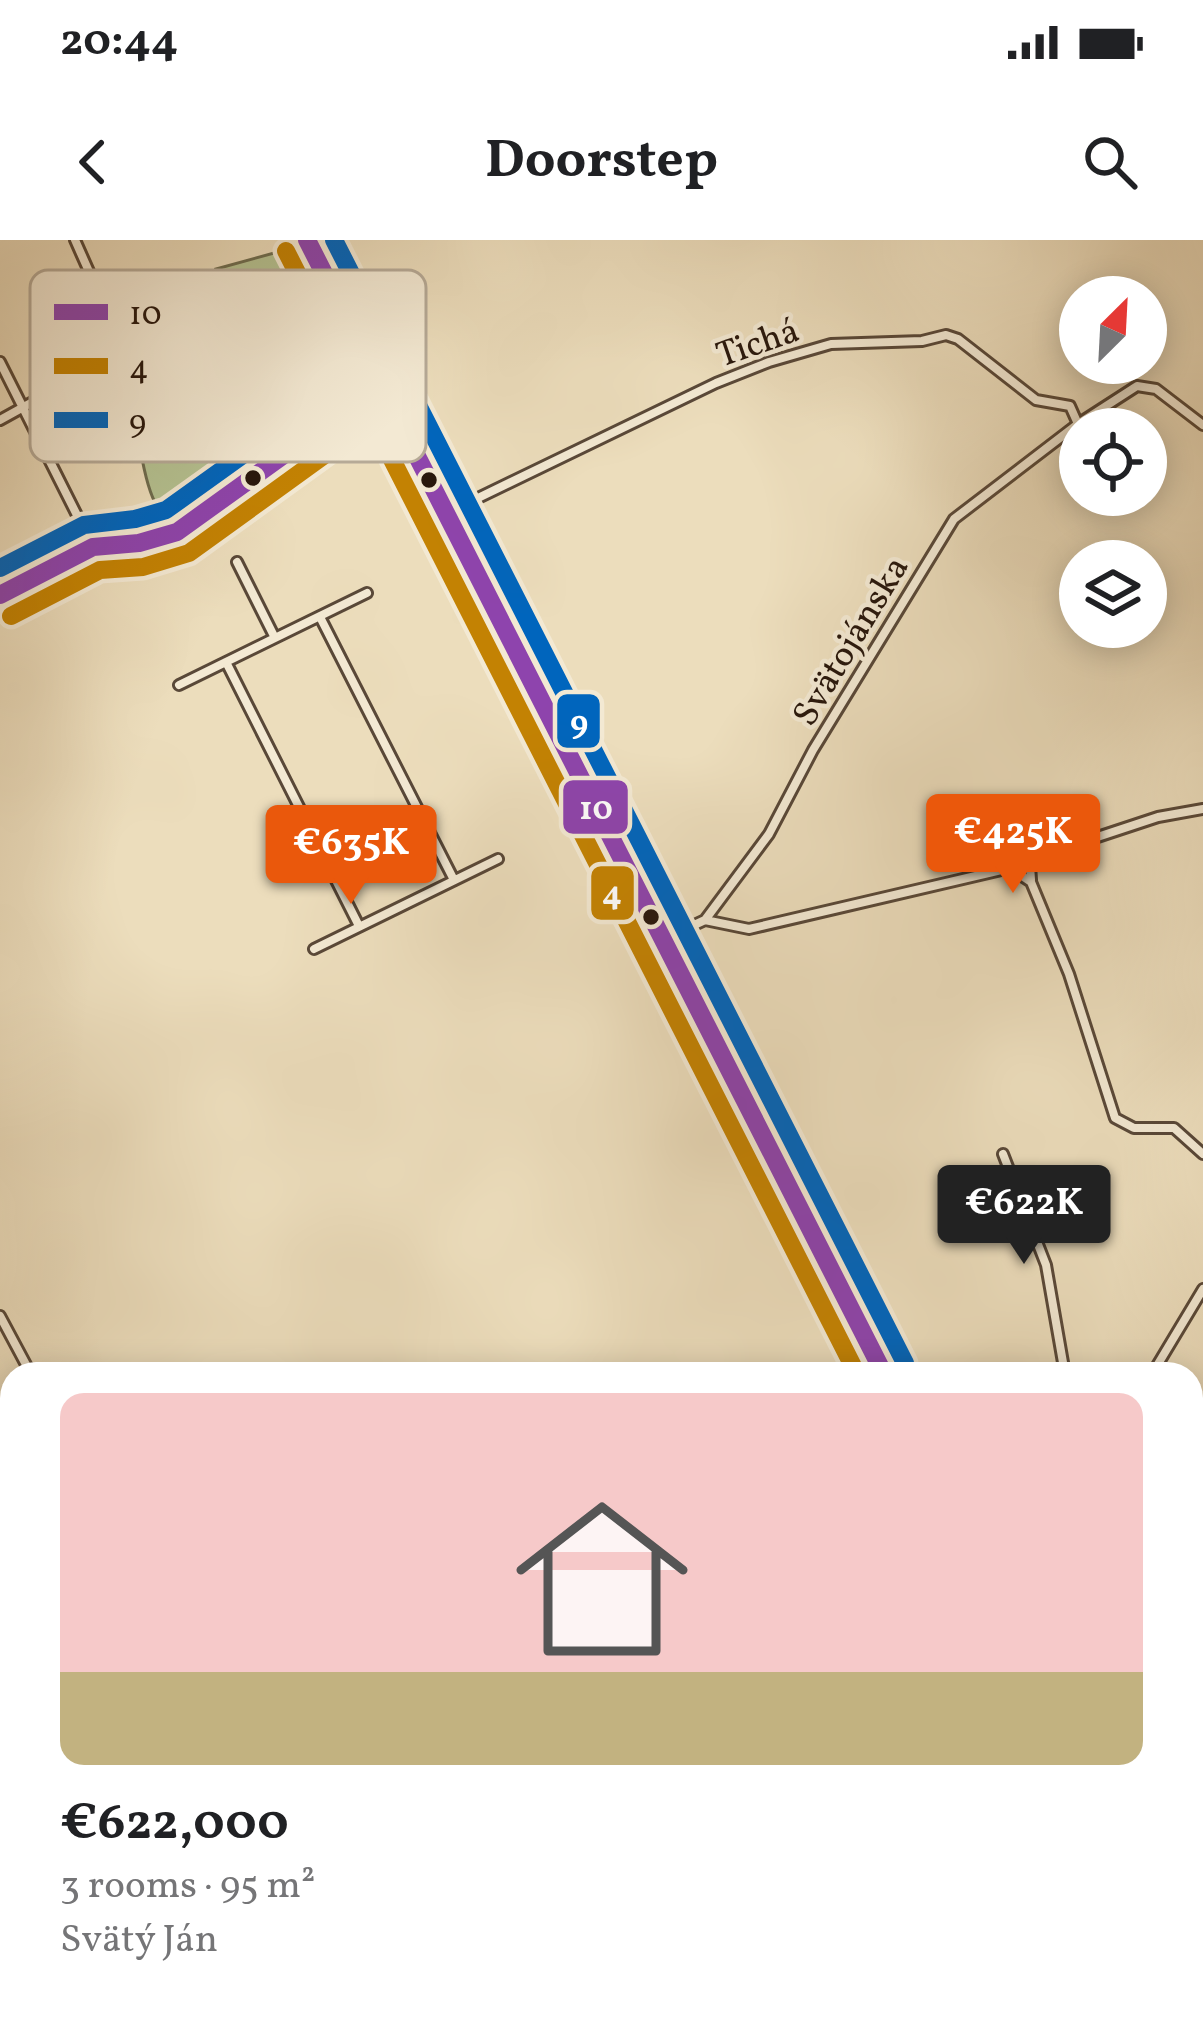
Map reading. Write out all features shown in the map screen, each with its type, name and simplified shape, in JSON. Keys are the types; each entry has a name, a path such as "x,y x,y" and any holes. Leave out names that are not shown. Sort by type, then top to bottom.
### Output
{"main road":[{"path":"307,240 322,270"},
{"path":"420,462 878,1362"}],"street":[{"path":"75,240 88,270"},
{"name":"Tichá","path":"447,513 716,383 831,344 922,341 946,335 958,339 1036,400 1071,408"},
{"path":"0,362 30,424"},
{"name":"Svätojánska","path":"1102,408 1144,384 1203,425"},
{"path":"0,420 30,404"},
{"name":"Svätojánska","path":"705,920 769,834 814,749 954,519 1059,439"},
{"path":"50,462 93,547"},
{"path":"0,595 93,547 177,532 275,462"},
{"path":"237,562 275,638"},
{"path":"178,685 367,593"},
{"path":"320,616 454,880"},
{"path":"226,662 359,926"},
{"path":"1203,809 1158,817 1043,855 1030,865 1031,882 1069,974 1115,1118 1134,1128 1174,1128 1203,1154"},
{"path":"314,949 498,859"},
{"path":"664,939 705,920 749,929 1010,868 1031,882"},
{"path":"1003,1154 1046,1265 1063,1362"},
{"path":"1159,1362 1203,1289"},
{"path":"0,1316 25,1362"}],"green space":[{"path":"294,240 312,240 328,270 216,269 296,247"},
{"path":"143,462 242,462 235,476 174,510 161,510 167,520 164,524 153,512 157,506"}],"transit line":[{"name":"10","path":"307,240 322,270"},
{"name":"9","path":"334,240 349,270"},
{"name":"4","path":"286,251 296,270"},
{"name":"9","path":"426,421 904,1362"},
{"name":"9","path":"0,568 84,525 166,510 233,462"},
{"name":"10","path":"0,595 93,547 139,543 177,532 274,462"},
{"name":"4","path":"11,616 100,570 143,567 189,553 315,462"},
{"name":"4","path":"393,462 851,1362"},
{"name":"10","path":"420,462 878,1362"}]}
